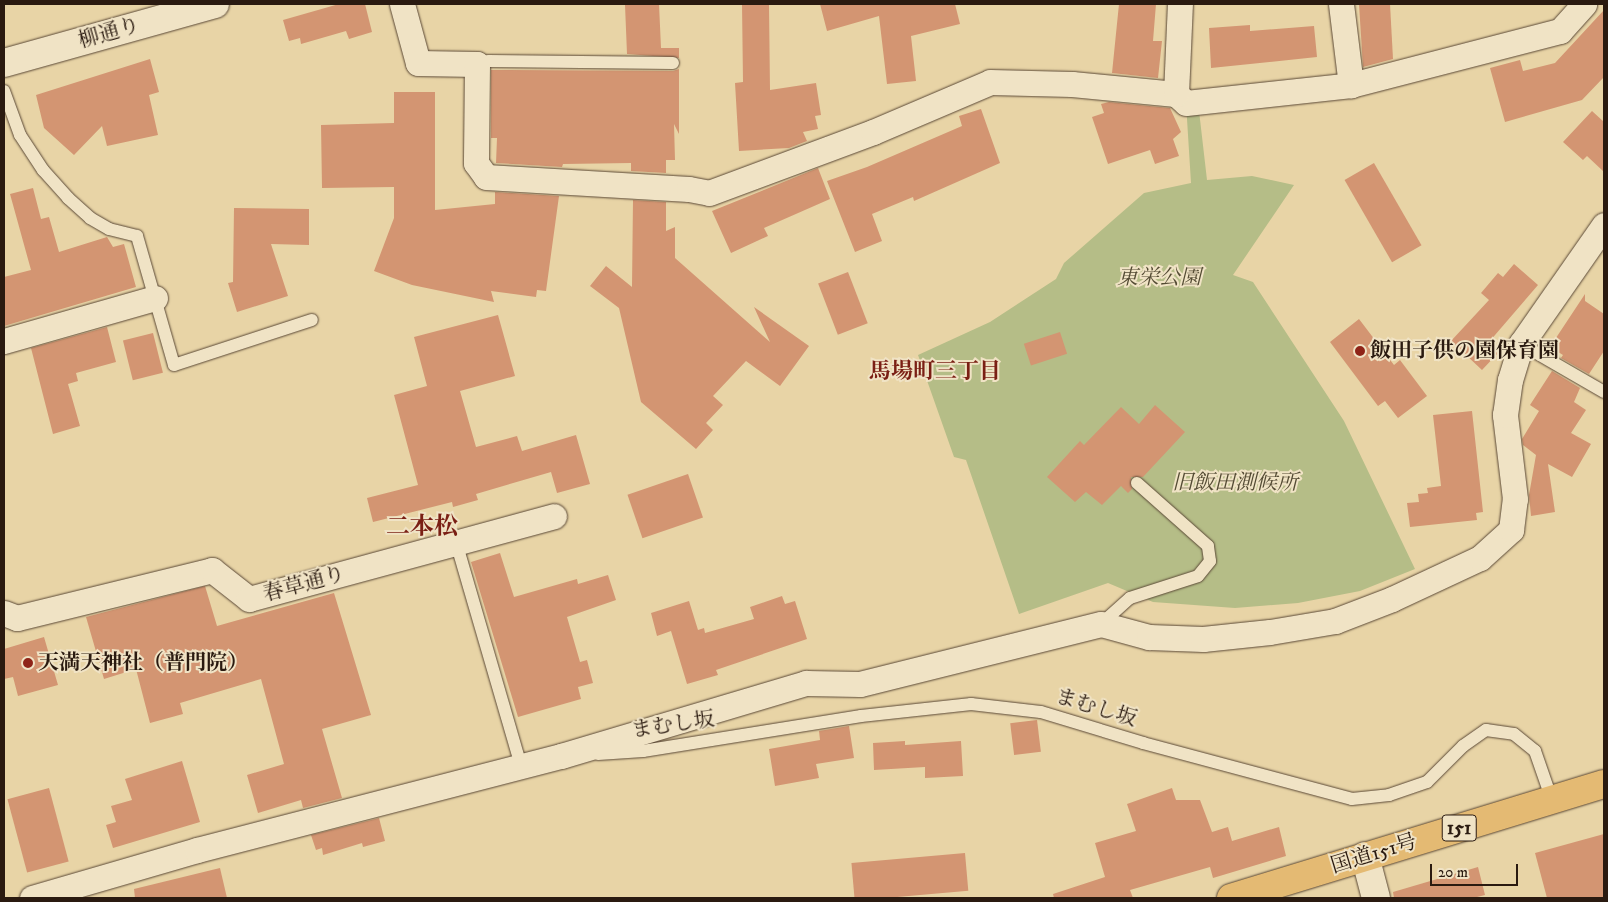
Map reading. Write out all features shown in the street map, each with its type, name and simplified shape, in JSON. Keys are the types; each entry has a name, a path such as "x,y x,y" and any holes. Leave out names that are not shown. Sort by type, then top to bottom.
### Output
{"highway":[{"name":"国道151号","path":"1231,898 1271,893 1366,856 1604,784"}],"street":[{"name":"柳通り","path":"4,63 215,4"},
{"path":"402,4 418,63 477,64 476,162 486,177 689,189 709,193 873,132 990,82 1072,84 1176,94 1186,103 1351,85 1560,31 1584,4"},
{"path":"1176,94 1180,4"},
{"path":"1341,4 1351,85"},
{"path":"32,898 197,850 561,756 806,683 860,684 1101,624 1149,637 1203,639 1270,632 1335,621 1447,576 1480,558 1511,530 1515,513 1505,415 1510,380 1521,344 1604,224"},
{"path":"4,342 155,298"},
{"name":"春草通り","path":"4,613 17,618 212,570 249,599 554,516"},
{"path":"1366,856 1376,898"}],"lane":[{"path":"477,64 490,61 673,63"},
{"path":"4,91 20,135 43,170 68,198 90,218 109,229 137,236 174,365 312,320"},
{"path":"1521,344 1604,392"},
{"path":"1101,624 1130,598 1198,576 1210,561 1208,546 1137,483"},
{"path":"456,542 521,766"},
{"name":"まむし坂","path":"561,756 643,752 861,716 971,704 1041,712 1143,743 1352,799 1389,795 1427,782 1463,746 1486,730 1514,734 1535,751 1552,800"}],"green space":[{"name":"旧飯田測候所","path":"1198,102 1207,180 1252,176 1294,185 1233,275 1253,282 1344,421 1415,569 1360,591 1298,603 1235,608 1153,602 1108,583 1019,614 966,460 954,457 918,355 990,322 1056,279 1064,263 1144,193 1191,183 1186,103"}],"building":[{"path":"339,4 365,4 372,32 349,39 346,31 301,44 300,38 289,41 283,20"},
{"path":"659,4 661,48 679,48 679,58 627,54 625,5"},
{"path":"742,4 769,4 770,90 816,83 821,115 815,116 818,129 803,132 807,141 789,148 739,151 735,83 743,82"},
{"path":"820,4 955,4 960,24 911,36 916,81 887,84 879,16 827,31"},
{"path":"1119,4 1156,4 1153,41 1162,41 1158,78 1112,73"},
{"path":"1359,4 1390,4 1393,59 1363,67"},
{"path":"1604,10 1604,77 1582,100 1505,122 1490,68 1520,60 1523,71 1555,63"},
{"path":"1250,25 1250,31 1314,26 1317,57 1211,68 1209,28"},
{"path":"150,59 159,92 149,95 158,135 107,146 102,126 74,155 44,128 36,95"},
{"path":"679,69 679,134 674,124 675,160 666,160 666,173 631,171 631,163 563,164 562,167 496,163 497,138 491,138 491,70 673,71"},
{"path":"394,92 435,92 435,210 495,204 495,192 559,196 546,291 537,290 536,297 491,291 494,302 412,285 374,271 394,218 394,187 322,188 321,125 394,123"},
{"path":"1109,102 1170,108 1181,132 1173,139 1179,156 1155,164 1150,150 1108,164 1092,117 1104,113 1101,104"},
{"path":"981,109 1000,163 914,201 913,197 872,214 882,241 855,252 827,181 867,167 962,126 959,116"},
{"path":"1592,111 1604,122 1604,172 1587,156 1583,160 1563,142"},
{"path":"1374,163 1422,245 1392,262 1345,180"},
{"path":"818,168 830,199 764,228 768,236 731,253 712,211"},
{"path":"33,188 41,219 49,217 59,252 107,237 113,247 124,244 136,287 4,326 4,277 31,270 10,194"},
{"path":"633,200 666,202 666,231 675,227 675,258 770,342 754,307 809,346 780,386 746,361 713,396 723,405 706,423 713,430 696,449 641,402 619,308 590,286 606,266 632,287"},
{"path":"234,208 309,209 309,245 271,244 288,296 237,312 228,283 233,282"},
{"path":"1514,264 1538,285 1489,342 1499,352 1482,370 1451,341 1489,300 1481,293 1498,273 1503,277"},
{"path":"848,272 868,323 838,335 818,283"},
{"path":"1585,294 1585,301 1604,314 1604,351 1589,374 1561,358 1563,355 1550,347"},
{"path":"498,315 515,376 460,391 476,447 517,436 522,451 576,435 590,484 557,493 551,472 476,494 478,500 453,507 452,502 373,522 367,498 418,485 394,395 427,386 414,337"},
{"name":"飯田子供の園保育園","path":"1359,319 1394,365 1400,360 1427,396 1398,418 1385,401 1378,406 1330,342"},
{"path":"107,327 116,362 76,373 78,381 68,384 80,426 53,434 31,348"},
{"path":"1060,332 1067,354 1031,366 1024,344"},
{"path":"153,333 163,373 133,380 123,340"},
{"path":"1552,371 1580,388 1574,402 1586,410 1571,433 1591,444 1572,477 1548,464 1555,512 1531,516 1529,495 1536,455 1523,445 1522,439 1539,411 1530,405"},
{"name":"旧飯田測候所","path":"1155,405 1185,432 1143,477 1131,477 1132,489 1128,493 1121,486 1102,505 1086,492 1075,502 1047,477 1080,441 1084,445 1121,407 1139,424"},
{"path":"1472,411 1483,512 1476,513 1477,520 1410,527 1407,503 1419,502 1418,494 1428,493 1427,488 1441,486 1433,415"},
{"path":"688,474 703,517 642,538 627,495"},
{"path":"500,553 514,597 577,579 578,584 608,575 616,600 567,617 580,662 587,660 593,683 578,687 581,699 518,717 471,562"},
{"path":"205,586 217,626 334,593 371,715 322,729 342,798 303,808 301,800 258,813 247,775 284,764 261,679 180,703 183,714 150,723 136,669 104,679 86,617"},
{"path":"782,596 785,604 795,601 807,639 716,670 718,675 687,684 671,631 657,636 651,613 689,601 698,630 704,628 705,633 754,619 750,607"},
{"name":"天満天神社（普門院）","path":"44,637 58,685 18,696 13,677 4,679 4,649"},
{"path":"1037,720 1041,752 1014,755 1010,723"},
{"path":"849,726 854,758 816,764 819,778 775,786 769,749 820,740 819,731"},
{"path":"905,741 905,745 961,741 963,776 925,778 925,767 874,770 873,743"},
{"path":"182,761 200,822 113,848 106,825 116,822 111,806 132,800 125,779"},
{"path":"49,788 69,861 27,873 7,799"},
{"path":"1172,788 1176,800 1200,800 1212,832 1228,827 1232,841 1279,827 1286,856 1213,878 1210,867 1130,890 1133,898 1054,898 1053,894 1105,877 1095,843 1136,831 1127,804"},
{"path":"379,818 385,841 363,847 362,843 323,855 322,848 316,850 311,835"},
{"path":"1604,834 1604,898 1547,898 1535,853"},
{"path":"965,853 968,891 887,898 855,898 851,863"},
{"path":"1478,867 1485,895 1473,898 1394,898 1393,892"},
{"path":"220,868 227,898 135,898 134,889"}],"place":[{"name":"飯田子供の園保育園","path":"1360,351"},
{"name":"天満天神社（普門院）","path":"28,663"}],"district":[{"name":"馬場町三丁目","path":"935,372"},
{"name":"二本松","path":"422,528"}],"park label":[{"name":"東栄公園","path":"1159,278"}]}
